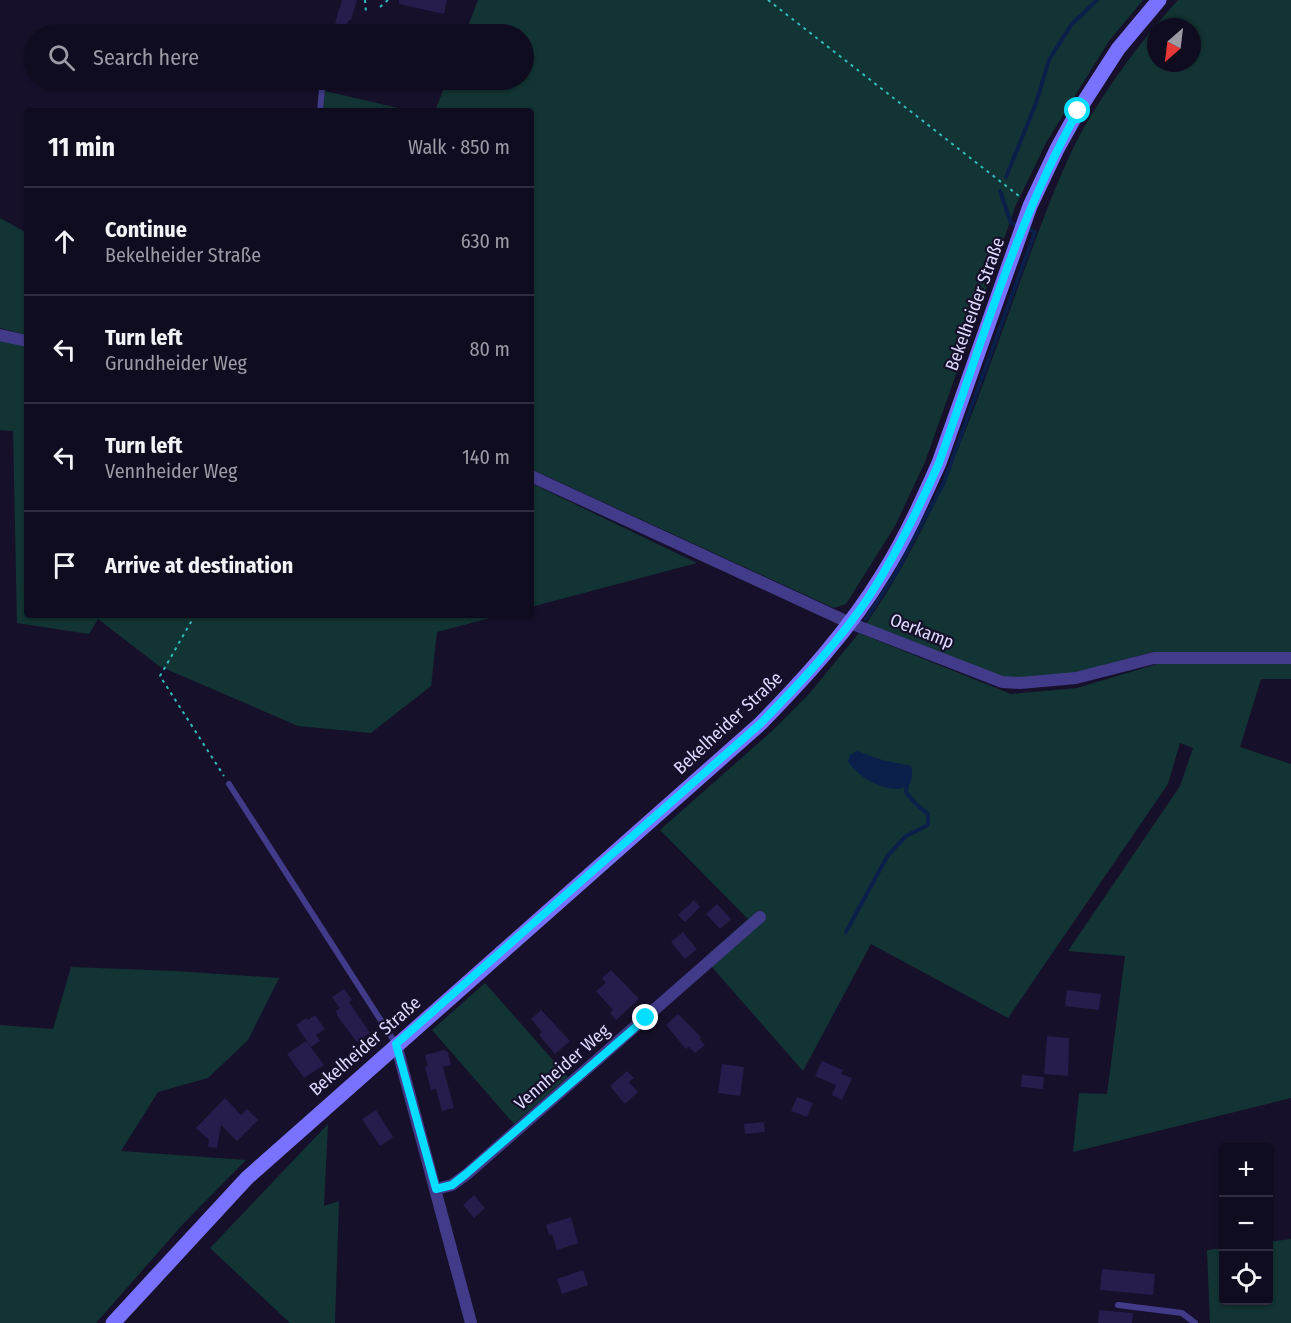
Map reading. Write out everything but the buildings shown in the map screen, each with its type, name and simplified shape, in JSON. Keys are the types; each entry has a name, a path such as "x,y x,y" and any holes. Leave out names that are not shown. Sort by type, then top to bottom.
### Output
{"street":[{"name":"Bekelheider Straße","path":"113,1323 247,1178 760,724 816,665 850,623 889,564 939,463 1028,213 1057,149 1078,111 1118,49 1159,0"},
{"path":"0,335 24,340"},
{"name":"Oerkamp","path":"534,478 850,623 1002,682 1020,683 1076,678 1154,658 1291,658"},
{"name":"Vennheider Weg","path":"436,1189 452,1185 466,1174 760,916"},
{"path":"396,1044 471,1323"}],"lane":[{"path":"320,108 322,90"},
{"path":"229,784 396,1044"},
{"path":"1118,1305 1182,1313 1195,1323"}],"path":[{"path":"365,0 366,14"},
{"path":"380,8 388,0"},
{"path":"768,0 1028,213"},
{"path":"193,618 160,676 229,784"}],"green space":[{"path":"478,0 1143,0 1109,41 1047,141 1016,205 925,462 895,526 846,604 834,608 534,470 534,108 436,108 443,90 534,90 534,24 469,24"},
{"path":"1178,0 1291,0 1291,652 1152,652 1077,673 1020,679 1003,677 866,624 916,541 937,497 974,408 1057,185 1091,116 1147,37 1147,72 1201,72 1201,18 1162,18"},
{"path":"325,91 398,108 323,108"},
{"path":"0,218 24,231 24,334 0,328"},
{"path":"0,340 24,346 24,618 491,618 437,632 431,686 371,733 298,726 159,666 98,619 89,634 17,623 13,431 0,430"},
{"path":"534,484 697,563 534,606"},
{"path":"859,633 1011,694 1077,688 1157,664 1291,663 1291,679 1261,679 1240,747 1291,764 1291,1098 1073,1152 1079,1093 1107,1094 1125,956 1068,951 1180,786 1193,748 1180,743 1168,784 1008,1018 871,944 803,1071 704,958 748,919 660,830 772,731 809,694"},
{"path":"71,967 279,978 248,1040 208,1078 158,1092 121,1151 246,1160 183,1224 96,1323 0,1323 0,1025 53,1029"},
{"path":"485,983 568,1077 514,1124 432,1030"},
{"path":"328,1124 324,1206 339,1201 335,1323 290,1323 210,1248"},
{"path":"1291,1239 1291,1323 1210,1323 1207,1250 1219,1248 1219,1305 1273,1305 1273,1241"}],"water":[{"path":"857,751 882,760 911,766 912,778 907,786 899,789 876,784 855,770 848,761 850,755"}],"waterway":[{"path":"1006,177 1036,103 1049,60 1071,25 1097,0"},
{"path":"1000,191 1011,223 1018,226"},
{"path":"866,619 896,573 944,482 1035,232 1025,228"},
{"path":"846,932 888,855 906,836 928,825 928,814 906,792 907,785"}],"route":[{"path":"646,1018 466,1174 452,1185 436,1189 396,1044 760,724 822,658 850,623 901,544 939,463 1030,206 1078,111"}]}
